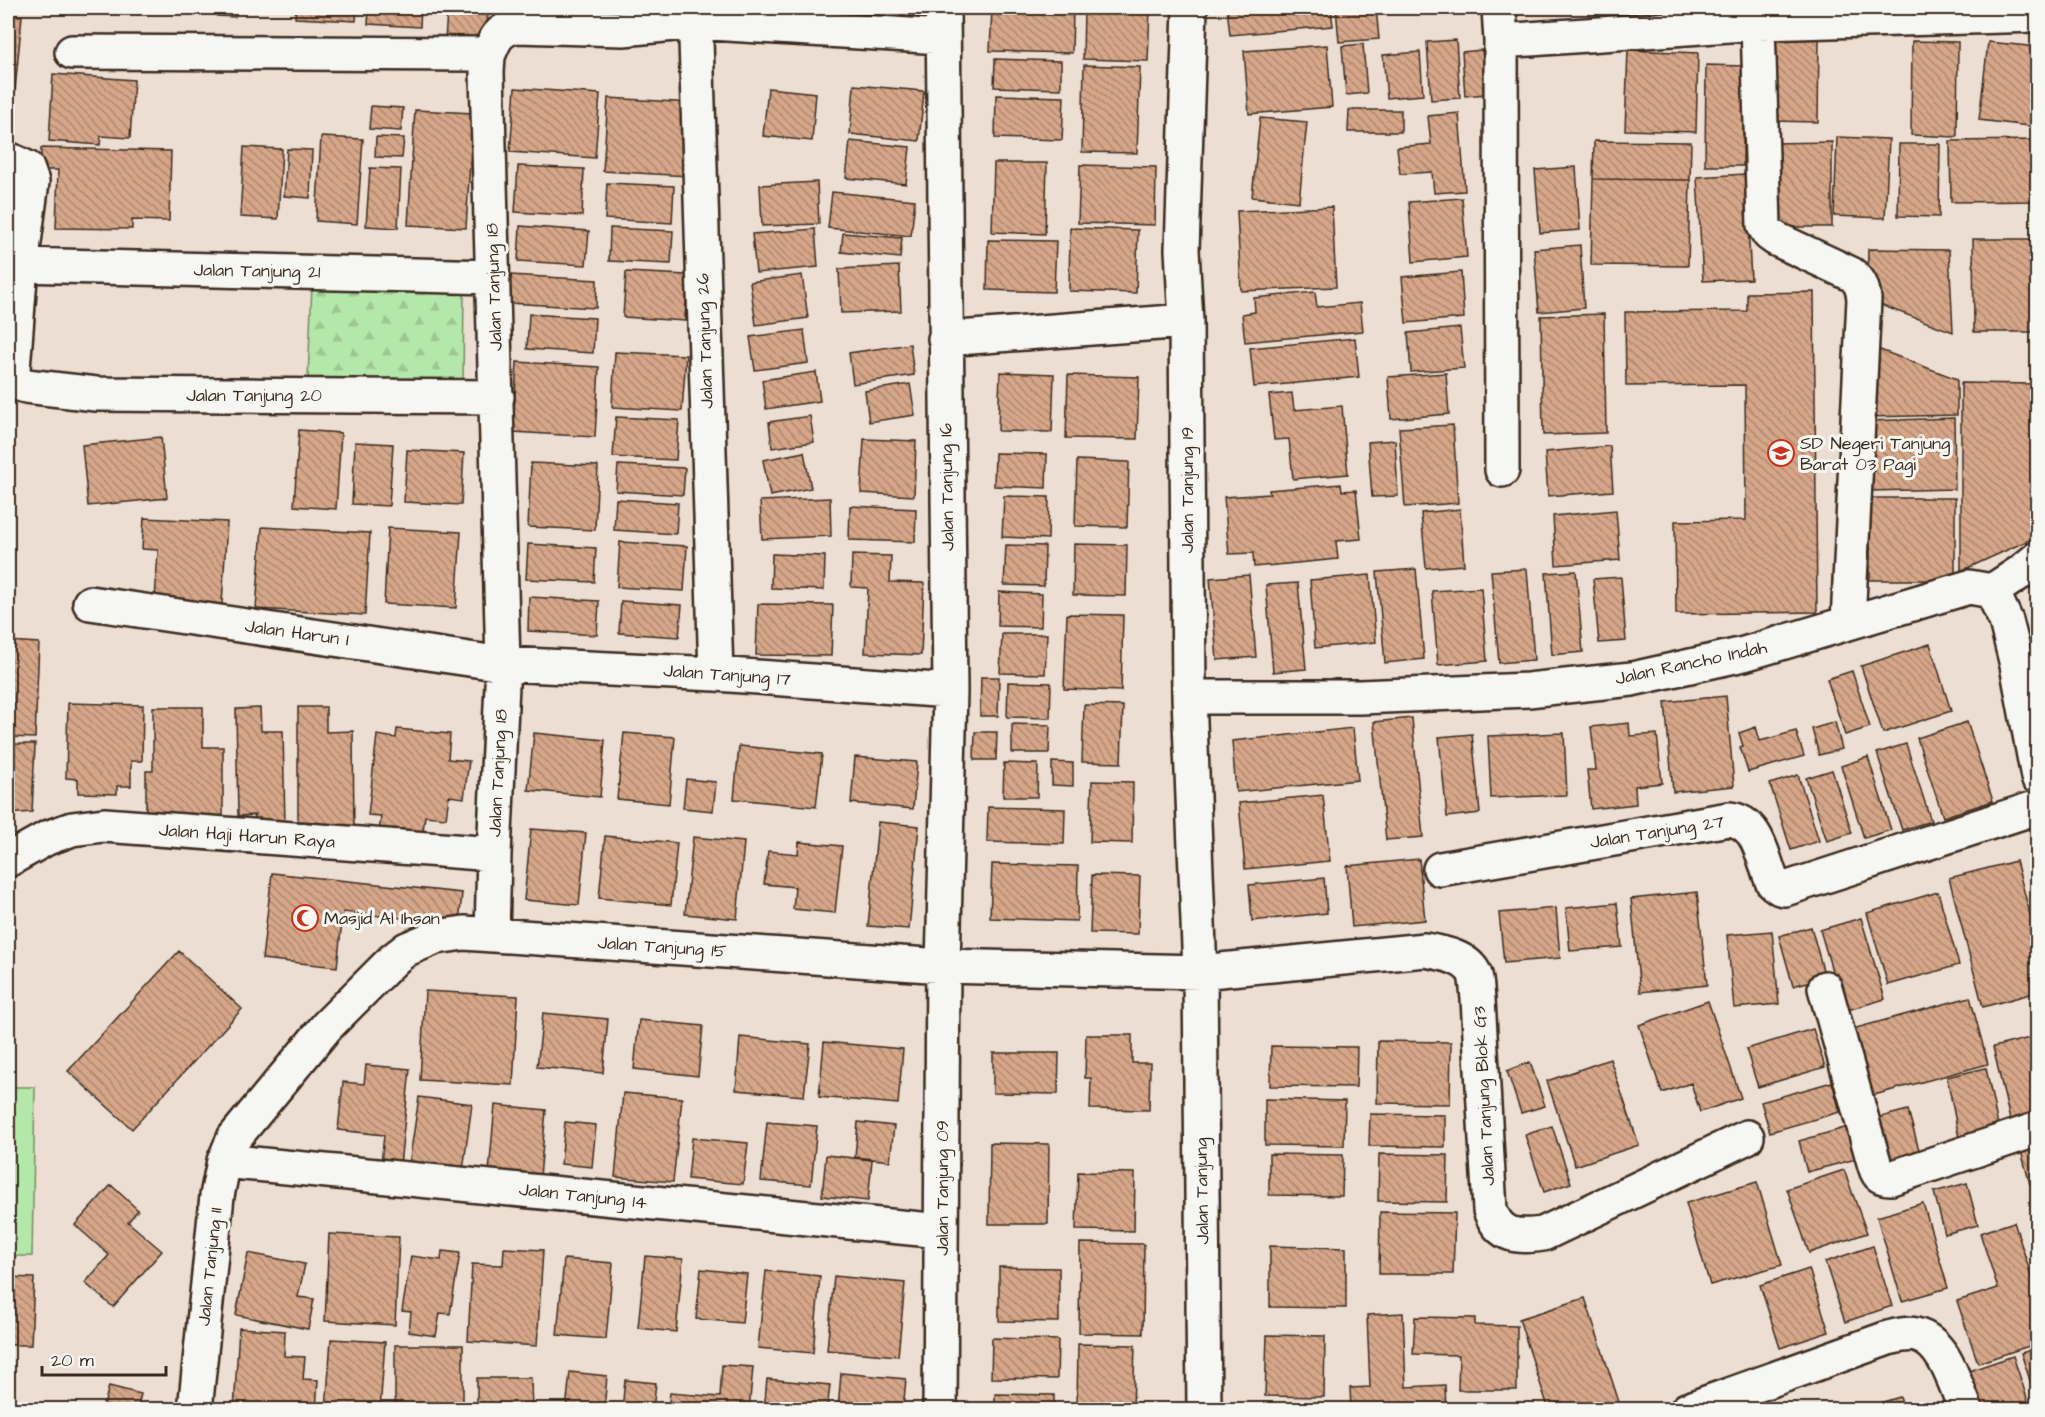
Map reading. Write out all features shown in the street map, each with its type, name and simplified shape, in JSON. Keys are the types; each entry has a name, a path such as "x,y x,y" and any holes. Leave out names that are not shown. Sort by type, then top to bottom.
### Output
{"street":[{"name":"Jalan Tanjung 19","path":"1190,8 1182,250 1186,321 1189,697 1200,972"},
{"path":"1498,8 1501,41 1502,470"},
{"path":"1501,41 1759,15 2037,15"},
{"path":"1759,15 1764,226 1776,239 1856,277 1863,289 1848,622"},
{"path":"72,52 477,54 488,56 495,40 505,29 516,26 623,29 688,18 943,22"},
{"name":"Jalan Tanjung 26","path":"688,18 716,674"},
{"name":"Jalan Tanjung 16","path":"943,22 950,692 944,966"},
{"name":"Jalan Tanjung 18","path":"488,56 503,664 492,935"},
{"name":"Jalan Tanjung 20","path":"17,163 32,182 21,265 10,381 26,386 96,394 497,397"},
{"name":"Jalan Tanjung 21","path":"21,265 493,277"},
{"path":"945,339 1186,321"},
{"path":"2037,558 2021,572 1992,591 2006,621 2037,777"},
{"name":"Jalan Rancho Indah","path":"1189,697 1360,697 1528,690 1632,679 1744,654 1969,587 1992,591"},
{"name":"Jalan Harun I","path":"90,603 503,664"},
{"name":"Jalan Tanjung 17","path":"503,664 716,674 950,692"},
{"name":"Jalan Tanjung 27","path":"1440,869 1729,819 1741,820 1754,831 1773,884 1785,889 2037,807"},
{"name":"Jalan Haji Harun Raya","path":"8,860 46,838 72,829 104,825 494,854"},
{"name":"Jalan Tanjung 15","path":"224,1161 234,1138 327,1026 394,959 407,949 436,937 464,933 944,966 1200,972"},
{"name":"Jalan Tanjung Blok G3","path":"1200,972 1425,950 1459,958 1474,973 1478,999 1490,1210 1494,1220 1503,1231 1521,1236 1543,1234 1747,1137"},
{"name":"Jalan Tanjung 09","path":"940,1410 944,966"},
{"name":"Jalan Tanjung","path":"1200,972 1204,1410"},
{"path":"1825,988 1875,1166 1881,1178 1891,1178 2037,1129"},
{"name":"Jalan Tanjung 14","path":"224,1161 941,1231"},
{"name":"Jalan Tanjung 11","path":"195,1410 217,1196 224,1161"},
{"path":"1687,1410 1888,1338 1914,1334 1928,1340 1937,1348 1966,1410"}],"green space":[{"path":"312,286 464,287 463,383 308,378"},
{"path":"8,1087 35,1087 32,1256 8,1256"}],"building":[{"path":"218,8 236,8 235,17 217,16"},
{"path":"296,8 357,8 356,21 295,18"},
{"path":"369,8 421,8 420,27 368,24"},
{"path":"762,8 832,8 830,21 761,14"},
{"path":"867,8 922,8 922,16 867,15"},
{"path":"992,8 1073,8 1072,53 990,51"},
{"path":"1084,8 1150,8 1148,61 1083,59"},
{"path":"1227,8 1331,8 1333,26 1230,35"},
{"path":"1336,8 1376,8 1379,39 1339,42"},
{"path":"1541,8 1597,8 1597,10 1541,10"},
{"path":"1609,8 1681,8 1680,16 1608,13"},
{"path":"447,11 488,14 486,43 445,41"},
{"path":"8,15 22,16 13,111 8,110"},
{"path":"1768,36 1819,36 1818,122 1766,121"},
{"path":"1456,40 1460,98 1431,100 1427,42"},
{"path":"1912,41 1958,42 1957,137 1911,135"},
{"path":"1988,42 2038,47 2037,127 1979,120"},
{"path":"1363,44 1367,93 1346,95 1342,46"},
{"path":"1327,45 1332,107 1249,114 1244,51"},
{"path":"1482,50 1486,94 1465,96 1462,52"},
{"path":"1628,50 1698,53 1696,132 1625,130"},
{"path":"1420,52 1423,95 1387,98 1383,55"},
{"path":"995,59 1061,61 1061,89 994,87"},
{"path":"1084,65 1140,67 1137,153 1082,152"},
{"path":"1706,65 1744,66 1743,166 1705,166"},
{"path":"53,74 134,80 130,138 101,136 100,145 49,141"},
{"path":"854,85 924,91 919,141 850,134"},
{"path":"515,88 600,94 595,158 510,152"},
{"path":"768,88 816,93 812,141 763,136"},
{"path":"996,95 1064,97 1062,140 995,138"},
{"path":"608,98 692,103 688,176 603,171"},
{"path":"371,106 403,108 401,131 369,129"},
{"path":"415,110 473,113 466,228 408,225"},
{"path":"1349,110 1401,110 1401,132 1348,132"},
{"path":"1459,113 1465,191 1434,193 1432,172 1400,174 1397,147 1431,144 1428,116"},
{"path":"1260,118 1307,122 1299,202 1252,197"},
{"path":"321,137 363,139 357,224 316,221"},
{"path":"376,137 404,138 402,158 375,157"},
{"path":"1837,137 1889,139 1885,218 1834,216"},
{"path":"2038,140 2038,201 1951,202 1950,141"},
{"path":"850,141 910,147 906,184 846,178"},
{"path":"1594,141 1691,142 1690,180 1593,179"},
{"path":"1832,142 1832,227 1770,227 1769,143"},
{"path":"1899,144 1940,144 1939,217 1898,216"},
{"path":"244,147 282,149 278,219 240,217"},
{"path":"41,148 171,151 169,221 132,220 132,229 56,228 58,170 41,170"},
{"path":"287,149 312,150 310,198 284,196"},
{"path":"994,163 1047,163 1045,234 992,232"},
{"path":"1080,165 1156,167 1155,225 1078,223"},
{"path":"518,166 584,169 582,216 515,212"},
{"path":"1576,167 1580,230 1540,233 1535,170"},
{"path":"370,168 401,169 398,228 366,226"},
{"path":"1745,174 1751,279 1703,281 1697,177"},
{"path":"1593,179 1690,180 1688,266 1591,265"},
{"path":"817,182 819,224 762,226 760,185"},
{"path":"607,183 674,186 672,223 605,219"},
{"path":"832,192 915,200 911,236 828,228"},
{"path":"1462,198 1467,257 1413,262 1409,202"},
{"path":"1332,207 1336,287 1241,291 1237,211"},
{"path":"520,226 589,231 586,265 518,261"},
{"path":"610,228 673,231 671,264 609,261"},
{"path":"1070,228 1138,230 1136,293 1069,291"},
{"path":"815,229 818,267 756,273 752,234"},
{"path":"843,233 902,238 900,258 841,252"},
{"path":"1973,239 2038,239 2038,332 1974,332"},
{"path":"988,240 1056,241 1054,292 987,290"},
{"path":"1580,245 1584,308 1539,312 1534,249"},
{"path":"1868,249 1949,250 1953,332 1867,300"},
{"path":"899,266 901,311 841,313 839,269"},
{"path":"626,272 687,275 685,321 623,317"},
{"path":"1461,272 1464,318 1406,323 1402,277"},
{"path":"510,275 597,280 596,308 508,303"},
{"path":"802,275 808,318 756,325 750,282"},
{"path":"1315,292 1317,307 1360,303 1363,331 1245,342 1242,314 1255,312 1254,298"},
{"name":"SD Negeri Tanjung Barat 03 Pagi","path":"1814,292 1817,612 1676,614 1675,521 1746,520 1745,385 1626,386 1625,312 1747,311 1747,293"},
{"path":"529,314 595,318 593,353 527,349"},
{"path":"1604,314 1606,433 1543,435 1541,316"},
{"path":"1460,328 1464,368 1411,372 1408,333"},
{"path":"804,330 808,363 755,370 750,337"},
{"path":"1355,338 1359,377 1254,387 1250,348"},
{"path":"910,344 914,375 853,384 849,353"},
{"path":"1867,345 1957,379 1957,415 1867,417"},
{"path":"615,352 686,355 682,411 612,407"},
{"path":"517,362 599,367 595,437 513,432"},
{"path":"816,372 820,401 766,409 762,380"},
{"path":"1000,372 1054,374 1052,432 998,431"},
{"path":"1446,373 1449,414 1391,419 1388,377"},
{"path":"1068,375 1139,377 1137,439 1066,438"},
{"path":"1961,383 2038,384 2038,536 1961,571"},
{"path":"910,384 915,415 869,422 865,391"},
{"path":"1292,393 1294,410 1342,406 1348,474 1293,479 1289,439 1274,440 1269,395"},
{"path":"810,416 814,442 772,448 769,422"},
{"path":"616,417 679,420 676,460 613,457"},
{"path":"1954,418 1955,489 1869,491 1867,421"},
{"path":"1453,425 1458,503 1405,507 1399,428"},
{"path":"299,430 341,433 336,509 294,506"},
{"path":"161,437 167,498 88,506 82,445"},
{"path":"864,439 916,441 914,496 861,493"},
{"path":"1395,440 1398,496 1372,497 1368,442"},
{"path":"355,442 393,444 389,506 352,504"},
{"path":"1610,446 1613,491 1548,496 1545,452"},
{"path":"407,450 464,453 461,505 404,502"},
{"path":"804,452 811,488 770,496 763,460"},
{"path":"995,453 1047,454 1046,488 994,486"},
{"path":"1077,460 1129,462 1127,527 1075,526"},
{"path":"531,463 598,466 595,530 528,527"},
{"path":"618,465 685,468 683,495 616,491"},
{"path":"1341,484 1342,491 1356,490 1361,539 1336,541 1338,559 1254,567 1253,553 1229,554 1224,497 1270,494 1269,490"},
{"path":"1004,496 1049,497 1048,539 1002,537"},
{"path":"830,498 831,536 762,539 760,501"},
{"path":"1870,498 1955,498 1955,580 1870,580"},
{"path":"616,499 678,503 676,534 614,530"},
{"path":"850,506 916,509 915,542 849,540"},
{"path":"1460,509 1464,565 1426,568 1421,513"},
{"path":"1616,510 1620,560 1556,565 1553,516"},
{"path":"144,518 227,522 222,604 155,601 158,550 142,549"},
{"path":"262,527 370,533 365,615 256,609"},
{"path":"388,528 461,532 456,608 384,604"},
{"path":"620,542 687,546 684,591 617,587"},
{"path":"528,544 596,548 594,582 526,579"},
{"path":"1074,544 1127,545 1126,596 1073,595"},
{"path":"1006,545 1045,546 1044,586 1004,585"},
{"path":"772,554 825,556 824,590 771,588"},
{"path":"852,555 891,556 890,582 924,583 921,655 865,653 868,588 851,587"},
{"path":"1416,569 1424,659 1385,663 1377,572"},
{"path":"1527,569 1534,660 1499,663 1491,571"},
{"path":"1576,571 1583,652 1552,655 1546,573"},
{"path":"1249,575 1256,657 1217,660 1210,578"},
{"path":"1370,575 1376,642 1315,648 1310,580"},
{"path":"1621,577 1626,641 1599,643 1593,579"},
{"path":"1298,583 1306,669 1273,672 1266,585"},
{"path":"1481,588 1487,661 1438,665 1432,591"},
{"path":"999,592 1042,594 1041,627 998,626"},
{"path":"529,597 599,601 597,635 528,631"},
{"path":"621,601 682,605 679,637 619,633"},
{"path":"758,604 833,605 831,656 756,655"},
{"path":"1067,614 1123,615 1121,691 1064,689"},
{"path":"1002,634 1047,634 1045,674 1000,673"},
{"path":"8,641 39,643 35,738 8,737"},
{"path":"1930,644 1951,711 1883,733 1861,666"},
{"path":"1852,671 1870,727 1845,735 1827,679"},
{"path":"981,677 999,677 998,716 980,716"},
{"path":"1008,682 1051,683 1050,718 1007,717"},
{"path":"1726,696 1734,786 1673,792 1665,702"},
{"path":"68,703 143,705 142,761 131,761 131,786 117,786 117,794 78,793 78,779 66,778"},
{"path":"1084,705 1123,706 1121,763 1082,762"},
{"path":"153,707 203,707 203,747 223,747 223,816 146,817 146,771 153,771"},
{"path":"298,707 326,707 326,732 353,731 354,829 316,829 316,822 298,821"},
{"path":"260,708 261,731 283,731 285,826 255,827 255,815 238,816 236,709"},
{"path":"1412,718 1423,837 1386,840 1374,722"},
{"path":"1835,722 1842,749 1819,755 1812,729"},
{"path":"1967,722 1993,801 1943,817 1917,738"},
{"path":"1629,723 1630,736 1657,734 1662,783 1635,786 1636,804 1591,809 1587,770 1596,770 1591,727"},
{"path":"1012,724 1050,725 1049,753 1012,753"},
{"path":"1756,727 1760,741 1796,731 1804,756 1748,772 1740,747 1743,746 1739,733"},
{"path":"1353,728 1358,780 1236,792 1232,741"},
{"path":"397,729 450,734 448,759 469,761 464,798 449,796 446,818 425,816 422,838 379,833 381,816 368,815 377,735 396,738"},
{"path":"975,732 997,732 996,760 974,760"},
{"path":"534,733 605,740 600,797 528,790"},
{"path":"624,733 675,737 669,804 617,799"},
{"path":"1564,733 1567,795 1491,798 1488,736"},
{"path":"1472,734 1480,813 1447,817 1439,737"},
{"path":"8,744 35,744 32,812 8,814"},
{"path":"1906,744 1931,821 1902,830 1877,753"},
{"path":"739,746 822,754 816,807 734,799"},
{"path":"855,757 917,762 913,809 851,803"},
{"path":"1868,757 1891,830 1864,838 1841,766"},
{"path":"1052,762 1073,763 1073,786 1052,785"},
{"path":"1004,763 1038,764 1037,797 1003,797"},
{"path":"1832,770 1852,833 1827,841 1806,778"},
{"path":"1798,775 1819,841 1791,850 1770,784"},
{"path":"686,779 716,782 713,811 683,808"},
{"path":"1092,781 1133,782 1132,843 1090,842"},
{"path":"1323,795 1330,861 1245,869 1239,803"},
{"path":"988,807 1065,809 1064,844 987,842"},
{"path":"878,822 919,826 909,929 868,926"},
{"path":"531,829 586,833 579,905 524,900"},
{"path":"605,836 677,843 671,905 599,898"},
{"path":"693,837 744,842 737,919 685,914"},
{"path":"799,842 842,846 835,913 793,909 795,887 764,884 768,851 798,854"},
{"path":"1419,859 1425,920 1352,927 1347,866"},
{"path":"2016,861 2038,944 2038,992 1983,1007 1949,878"},
{"path":"992,864 1078,866 1077,921 990,918"},
{"name":"Masjid Al Ihsan","path":"272,873 462,893 459,924 343,912 337,967 262,959"},
{"path":"1092,875 1140,876 1138,934 1090,933"},
{"path":"1324,878 1327,913 1252,921 1249,885"},
{"path":"1697,892 1707,985 1640,992 1631,899"},
{"path":"1938,892 1959,965 1888,985 1867,913"},
{"path":"1617,903 1622,947 1570,951 1566,908"},
{"path":"1556,908 1560,958 1504,963 1499,913"},
{"path":"1861,918 1885,999 1844,1011 1820,930"},
{"path":"1811,927 1825,977 1793,986 1779,936"},
{"path":"1772,931 1779,1004 1734,1008 1727,935"},
{"path":"179,951 242,1009 132,1129 68,1071"},
{"path":"425,991 518,996 513,1085 420,1080"},
{"path":"1970,997 1988,1064 1863,1098 1845,1031"},
{"path":"1708,1001 1741,1098 1700,1112 1691,1083 1662,1093 1639,1025"},
{"path":"543,1013 608,1019 603,1073 537,1067"},
{"path":"639,1020 703,1026 698,1076 634,1069"},
{"path":"1813,1029 1825,1067 1758,1087 1746,1049"},
{"path":"1086,1035 1132,1035 1132,1063 1150,1063 1149,1110 1090,1109 1091,1078 1085,1078"},
{"path":"2038,1036 2038,1118 2011,1124 1993,1047"},
{"path":"740,1037 810,1044 804,1096 736,1090"},
{"path":"1378,1041 1451,1042 1450,1104 1377,1103"},
{"path":"824,1042 903,1049 898,1104 819,1097"},
{"path":"1271,1046 1357,1047 1356,1087 1270,1086"},
{"path":"993,1053 1059,1053 1058,1094 993,1093"},
{"path":"1610,1059 1639,1145 1575,1166 1547,1081"},
{"path":"1530,1062 1545,1106 1521,1113 1507,1071"},
{"path":"366,1065 410,1069 400,1165 381,1163 384,1135 338,1130 343,1082 364,1084"},
{"path":"1986,1068 2000,1135 1960,1143 1947,1077"},
{"path":"1832,1082 1840,1112 1770,1132 1761,1102"},
{"path":"623,1093 682,1098 673,1182 615,1177"},
{"path":"419,1097 472,1104 462,1178 408,1171"},
{"path":"1265,1099 1345,1101 1344,1146 1265,1145"},
{"path":"495,1105 546,1110 540,1177 489,1172"},
{"path":"1908,1110 1922,1161 1890,1169 1877,1118"},
{"path":"1370,1114 1445,1115 1445,1147 1369,1146"},
{"path":"565,1122 596,1125 592,1167 561,1164"},
{"path":"767,1122 817,1126 811,1185 761,1181"},
{"path":"858,1122 894,1126 890,1161 855,1157"},
{"path":"1552,1126 1571,1183 1544,1192 1525,1135"},
{"path":"1848,1127 1856,1159 1807,1172 1799,1141"},
{"path":"692,1138 748,1143 743,1184 688,1179"},
{"path":"2038,1139 2038,1182 2030,1184 2019,1144"},
{"path":"990,1143 1049,1144 1048,1224 989,1224"},
{"path":"1269,1154 1343,1155 1342,1196 1269,1195"},
{"path":"1379,1154 1448,1155 1447,1202 1378,1201"},
{"path":"826,1155 872,1160 868,1201 822,1196"},
{"path":"1844,1170 1867,1233 1809,1253 1787,1189"},
{"path":"1078,1172 1135,1173 1134,1231 1076,1230"},
{"path":"1757,1182 1782,1265 1710,1285 1686,1203"},
{"path":"1967,1183 1978,1225 1945,1234 1934,1192"},
{"path":"111,1185 138,1210 128,1222 162,1251 113,1307 85,1283 109,1255 75,1225"},
{"path":"1923,1203 1948,1288 1902,1301 1877,1217"},
{"path":"1380,1212 1455,1213 1453,1274 1379,1274"},
{"path":"2014,1222 2032,1278 2038,1276 2038,1343 1978,1363 1957,1301 1998,1288 1980,1233"},
{"path":"329,1234 399,1237 395,1325 325,1321"},
{"path":"1080,1243 1144,1244 1143,1334 1079,1333"},
{"path":"1270,1246 1346,1248 1346,1308 1270,1307"},
{"path":"1873,1246 1892,1306 1845,1322 1825,1262"},
{"path":"504,1248 543,1250 537,1346 468,1341 472,1264 503,1265"},
{"path":"442,1251 460,1253 450,1314 440,1313 436,1336 409,1332 411,1312 402,1311 411,1256 441,1260"},
{"path":"248,1253 305,1264 298,1297 314,1299 308,1329 236,1315"},
{"path":"645,1256 683,1259 676,1332 638,1328"},
{"path":"564,1259 613,1263 606,1339 557,1335"},
{"path":"999,1267 1059,1268 1059,1322 999,1321"},
{"path":"701,1269 747,1274 742,1323 696,1319"},
{"path":"1809,1269 1829,1332 1780,1348 1760,1285"},
{"path":"766,1271 820,1276 813,1353 758,1348"},
{"path":"834,1276 905,1283 898,1356 827,1350"},
{"path":"8,1277 34,1278 31,1345 8,1345"},
{"path":"1585,1298 1620,1405 1606,1410 1549,1410 1519,1319"},
{"path":"1403,1313 1406,1387 1445,1385 1446,1410 1351,1410 1350,1388 1370,1387 1367,1315"},
{"path":"1415,1317 1475,1318 1475,1325 1517,1326 1517,1390 1458,1390 1459,1355 1413,1354"},
{"path":"239,1328 285,1331 284,1356 305,1357 303,1379 318,1380 316,1410 234,1410"},
{"path":"1267,1335 1325,1336 1324,1397 1265,1396"},
{"path":"992,1338 1058,1340 1057,1379 991,1378"},
{"path":"331,1339 385,1342 380,1410 326,1410"},
{"path":"1078,1344 1135,1345 1133,1410 1077,1410"},
{"path":"395,1345 463,1345 463,1410 395,1410"},
{"path":"2038,1348 2038,1405 2021,1353"},
{"path":"2013,1356 2031,1410 1979,1410 1966,1372"},
{"path":"722,1365 753,1367 749,1410 668,1410 670,1393 720,1397"},
{"path":"570,1372 607,1376 604,1410 566,1410"},
{"path":"841,1373 906,1379 903,1410 838,1410"},
{"path":"477,1378 531,1378 532,1410 477,1410"},
{"path":"767,1379 830,1385 827,1410 764,1410"},
{"path":"625,1380 656,1383 653,1410 622,1410"},
{"path":"109,1386 141,1394 137,1410 103,1410"},
{"path":"995,1394 1054,1395 1054,1410 995,1410"},
{"path":"1900,1397 1904,1410 1877,1410 1876,1404"},
{"path":"1262,1405 1327,1406 1327,1410 1262,1410"}],"place":[{"name":"SD Negeri Tanjung Barat 03 Pagi","path":"1781,453"},
{"name":"Masjid Al Ihsan","path":"305,918"}]}
